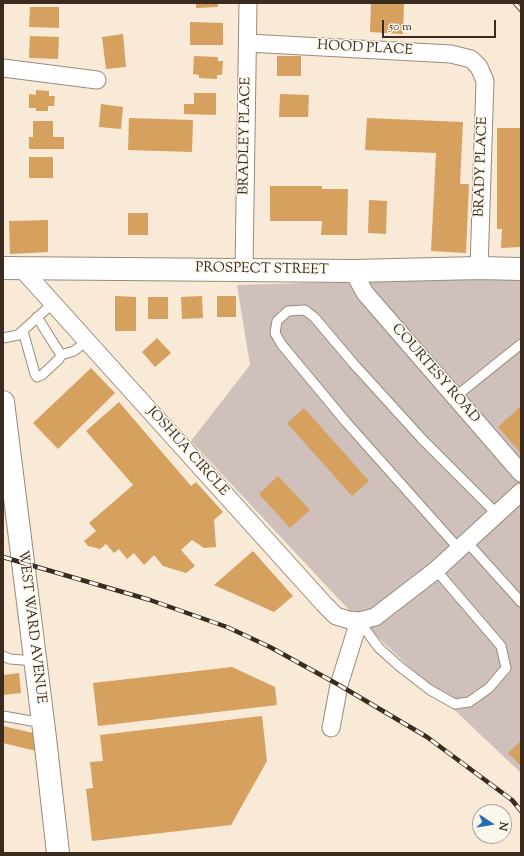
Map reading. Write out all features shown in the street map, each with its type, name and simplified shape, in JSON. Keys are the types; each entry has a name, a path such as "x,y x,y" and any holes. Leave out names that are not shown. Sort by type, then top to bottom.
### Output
{"street":[{"name":"BRADLEY PLACE","path":"244,269 248,3"},
{"name":"HOOD PLACE","path":"248,43 451,54 471,59 479,66"},
{"name":"BRADY PLACE","path":"479,66 484,81 479,268"},
{"path":"3,68 97,80"},
{"name":"PROSPECT STREET","path":"12,268 353,271 479,268 521,269"},
{"name":"JOSHUA CIRCLE","path":"12,268 52,303 336,616 349,620 375,617 436,570 521,492"},
{"name":"COURTESY ROAD","path":"353,271 366,293 521,473"},
{"name":"WEST WARD AVENUE","path":"3,402 58,853"},
{"path":"331,728 339,685 359,620"}],"lane":[{"path":"3,338 18,335 52,303"},
{"path":"497,514 422,439 353,363 316,318 305,310 288,311 277,321 275,333 282,345 346,422 463,545 521,602"},
{"path":"37,317 61,355"},
{"path":"23,330 37,377 42,375 59,359 61,355 74,350 87,341"},
{"path":"455,397 521,344"},
{"path":"359,620 379,648 430,690 455,704 469,702 489,688 506,668 501,646 436,570"},
{"path":"3,656 10,659 35,661"},
{"path":"3,716 43,723"}],"shaded area":[{"path":"521,277 521,773 348,609 191,441 250,365 237,285"}],"building":[{"path":"196,3 218,3 218,7 196,8"},
{"path":"371,3 404,3 403,34 370,32"},
{"path":"30,7 59,7 59,28 29,27"},
{"path":"190,22 223,23 223,45 190,45"},
{"path":"123,34 126,67 106,69 102,37"},
{"path":"30,36 59,37 58,59 29,58"},
{"path":"194,56 218,57 218,61 223,61 222,75 217,75 217,79 199,78 199,75 193,74"},
{"path":"277,56 301,56 301,76 277,76"},
{"path":"36,90 49,91 49,96 55,96 54,106 48,106 48,111 36,111 36,108 29,108 29,94 36,95"},
{"path":"194,93 216,93 216,115 184,114 184,104 194,104"},
{"path":"280,94 309,95 308,117 279,117"},
{"path":"101,104 123,107 121,129 99,127"},
{"path":"129,118 193,120 192,152 128,150"},
{"path":"367,118 463,122 460,184 469,184 466,253 431,251 436,153 365,150"},
{"path":"33,121 53,121 53,137 64,137 64,149 29,149 29,137 33,137"},
{"path":"497,128 521,128 521,247 501,248 502,229 497,229"},
{"path":"29,157 53,157 53,178 29,178"},
{"path":"270,186 322,186 322,189 348,189 347,235 321,235 322,221 270,221"},
{"path":"369,200 387,201 386,234 368,233"},
{"path":"128,213 148,213 148,235 128,235"},
{"path":"48,220 48,252 10,254 9,221"},
{"path":"115,296 136,297 136,331 115,331"},
{"path":"202,296 203,318 182,319 181,297"},
{"path":"217,296 236,296 236,317 217,317"},
{"path":"148,297 168,297 168,319 148,319"},
{"path":"157,338 171,353 155,367 142,352"},
{"path":"91,368 115,393 58,449 33,423"},
{"path":"119,402 191,486 196,482 223,512 214,520 216,547 204,548 192,540 181,550 195,566 186,573 163,566 154,555 144,565 134,553 127,559 119,549 114,553 106,544 100,549 88,546 84,541 96,531 89,523 133,485 86,431"},
{"path":"521,406 521,453 498,427"},
{"path":"304,408 369,481 352,496 287,423"},
{"path":"278,476 310,510 290,528 259,494"},
{"path":"253,551 293,596 274,612 214,585"},
{"path":"232,667 275,687 277,705 98,726 93,683"},
{"path":"19,673 21,693 3,695 3,675"},
{"path":"262,716 267,761 231,825 92,841 86,789 93,788 90,762 103,761 100,735"},
{"path":"3,726 33,733 36,751 3,743"},
{"path":"521,741 521,766 508,753"}],"railway":[{"path":"515,3 521,10"},
{"path":"3,557 150,600 227,627 270,647 339,685 427,737 512,800 521,811"}]}
